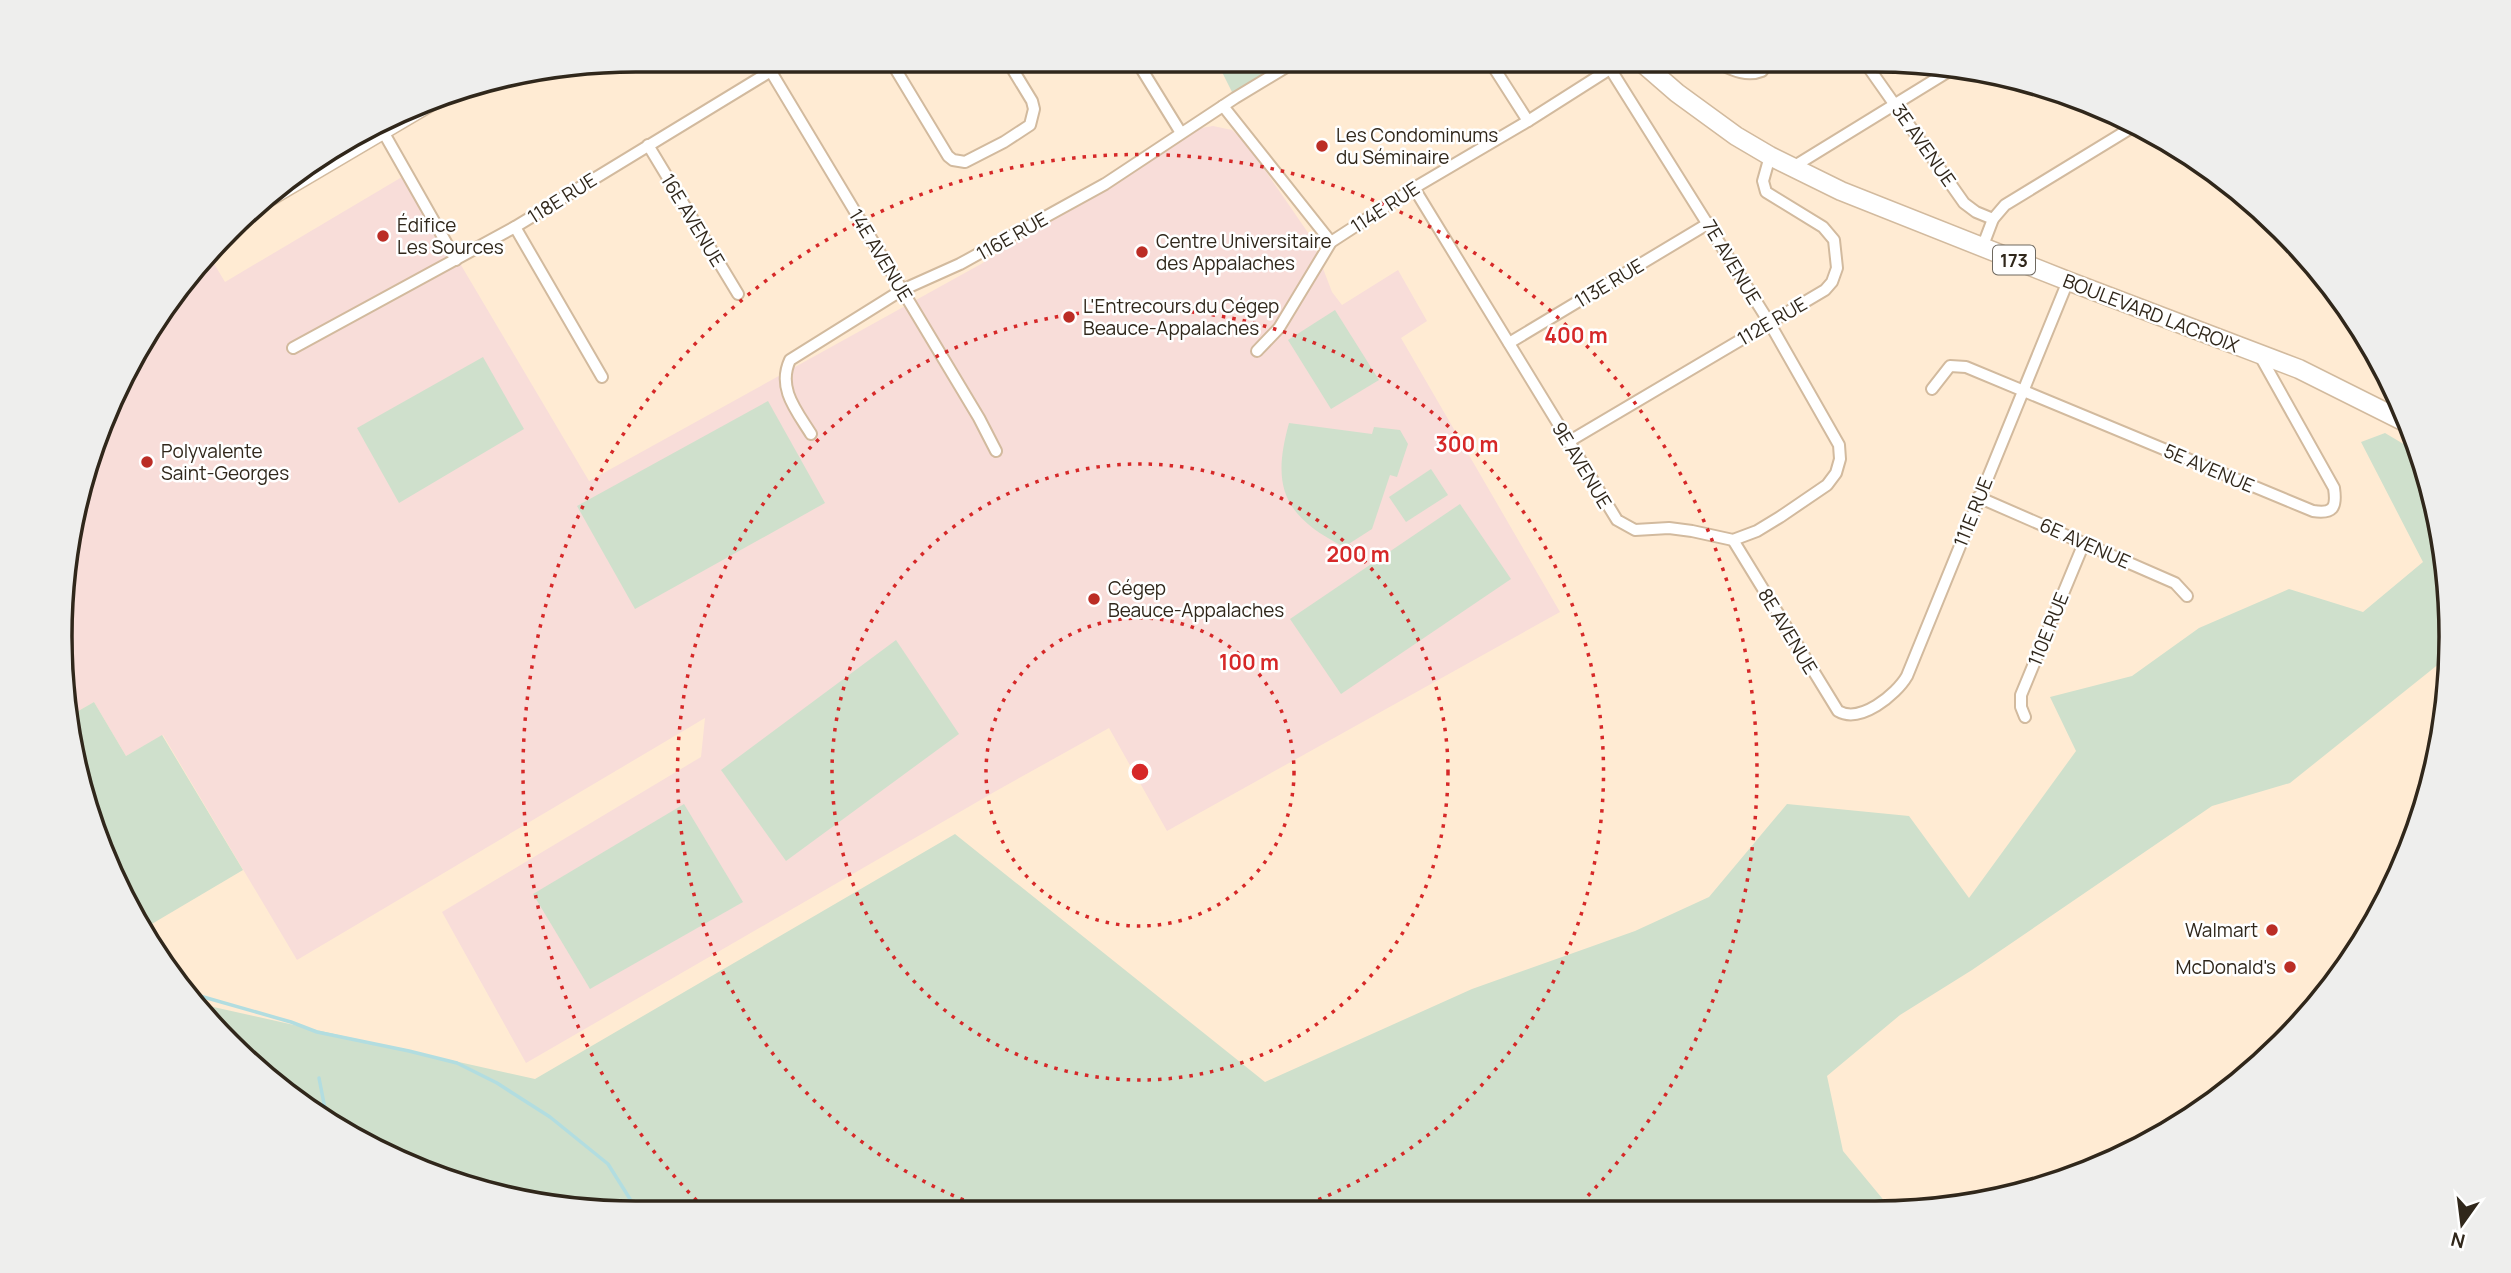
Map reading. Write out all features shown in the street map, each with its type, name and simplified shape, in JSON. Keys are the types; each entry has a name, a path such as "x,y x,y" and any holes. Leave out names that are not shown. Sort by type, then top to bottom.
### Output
{"main road":[{"name":"BOULEVARD LACROIX","path":"1654,72 1736,136 1841,191 2259,354 2320,379 2394,417"}],"street":[{"name":"118E RUE","path":"293,348 515,227 768,72"},
{"name":"14E AVENUE","path":"771,72 979,418 996,451"},
{"path":"897,72 948,156 953,160 965,162 1030,125 1034,109 1032,101 1014,72"},
{"path":"1143,72 1181,134"},
{"name":"116E RUE","path":"811,434 789,399 785,372 790,360 902,290 960,264 1105,184 1278,72"},
{"path":"1497,72 1528,121"},
{"name":"114E RUE","path":"1257,351 1279,328 1307,284 1321,254 1331,242 1414,188 1608,72"},
{"name":"7E AVENUE","path":"1612,72 1709,223 1839,445 1840,459 1836,473 1818,491 1757,531 1733,540"},
{"path":"1739,72 1758,72"},
{"name":"3E AVENUE","path":"1872,72 1964,203 1993,219"},
{"path":"1793,167 1940,76"},
{"path":"1223,106 1331,242"},
{"path":"1982,248 1993,219 2006,205 2122,129"},
{"path":"384,132 456,260"},
{"name":"16E AVENUE","path":"648,145 738,294"},
{"name":"112E RUE","path":"1568,442 1825,290 1832,282 1836,268 1834,240 1823,227 1766,192 1763,181 1770,156"},
{"name":"9E AVENUE","path":"1414,188 1617,520 1635,530 1669,528 1733,540"},
{"name":"113E RUE","path":"1509,343 1709,223"},
{"path":"515,227 602,377"},
{"name":"111E RUE","path":"1849,715 1878,704 1901,686 2068,281"},
{"name":"5E AVENUE","path":"1932,389 1950,366 1958,365 2313,511 2324,513 2332,510 2335,505 2334,488 2259,354"},
{"name":"6E AVENUE","path":"1978,497 2175,583 2187,596"},
{"name":"8E AVENUE","path":"1733,540 1831,701 1838,711 1849,715"},
{"name":"110E RUE","path":"2025,717 2021,707 2021,695 2084,543"}],"shaded area":[{"name":"Cégep Beauce-Appalaches","path":"1213,126 1232,130 1247,144 1311,237 1332,292 1342,305 1398,270 1427,321 1401,338 1560,612 1167,831 1109,728 526,1063 442,912 701,757 705,718 297,960 163,735 126,756 94,702 77,712 73,673 73,600 91,490 115,420 147,354 188,293 213,263 225,282 407,174 589,481 981,264 1201,128"}],"green space":[{"path":"1222,72 1278,72 1235,98"},
{"path":"1335,310 1379,380 1331,409 1288,340"},
{"path":"483,357 524,429 399,503 357,428"},
{"path":"768,401 825,503 635,609 577,506"},
{"path":"1289,423 1372,434 1374,427 1400,430 1408,444 1397,477 1390,475 1372,529 1344,547 1308,524 1287,498 1282,465"},
{"path":"2385,433 2405,445 2409,455 2420,490 2434,563 2438,600 2438,664 2290,783 2212,806 1972,970 1900,1015 1827,1076 1843,1151 1884,1201 636,1201 563,1196 490,1182 455,1171 420,1158 354,1126 293,1085 264,1061 210,1006 535,1079 955,834 1265,1082 1472,989 1635,931 1709,897 1787,804 1909,816 1969,898 2076,751 2050,697 2132,676 2199,628 2289,589 2363,612 2423,562 2361,442"},
{"path":"1431,469 1448,495 1406,522 1389,497"},
{"path":"1460,504 1511,579 1341,694 1290,619"},
{"path":"896,640 959,734 786,861 721,770"},
{"path":"94,702 126,756 162,735 243,870 151,925 130,886 102,818 91,783 77,712"},
{"path":"684,804 743,902 590,989 533,894"}],"waterway":[{"path":"202,996 317,1032 457,1063 497,1083 550,1117 608,1164 630,1199"},
{"path":"319,1078 325,1107"}],"place":[{"name":"Les Condominums du Séminaire","path":"1322,146"},
{"name":"Édifice Les Sources","path":"383,236"},
{"name":"Centre Universitaire des Appalaches","path":"1142,252"},
{"name":"L'Entrecours du Cégep Beauce-Appalaches","path":"1069,317"},
{"name":"Polyvalente Saint-Georges","path":"147,462"},
{"name":"Cégep Beauce-Appalaches","path":"1094,599"},
{"name":"Walmart","path":"2272,930"},
{"name":"McDonald's","path":"2290,967"}]}
